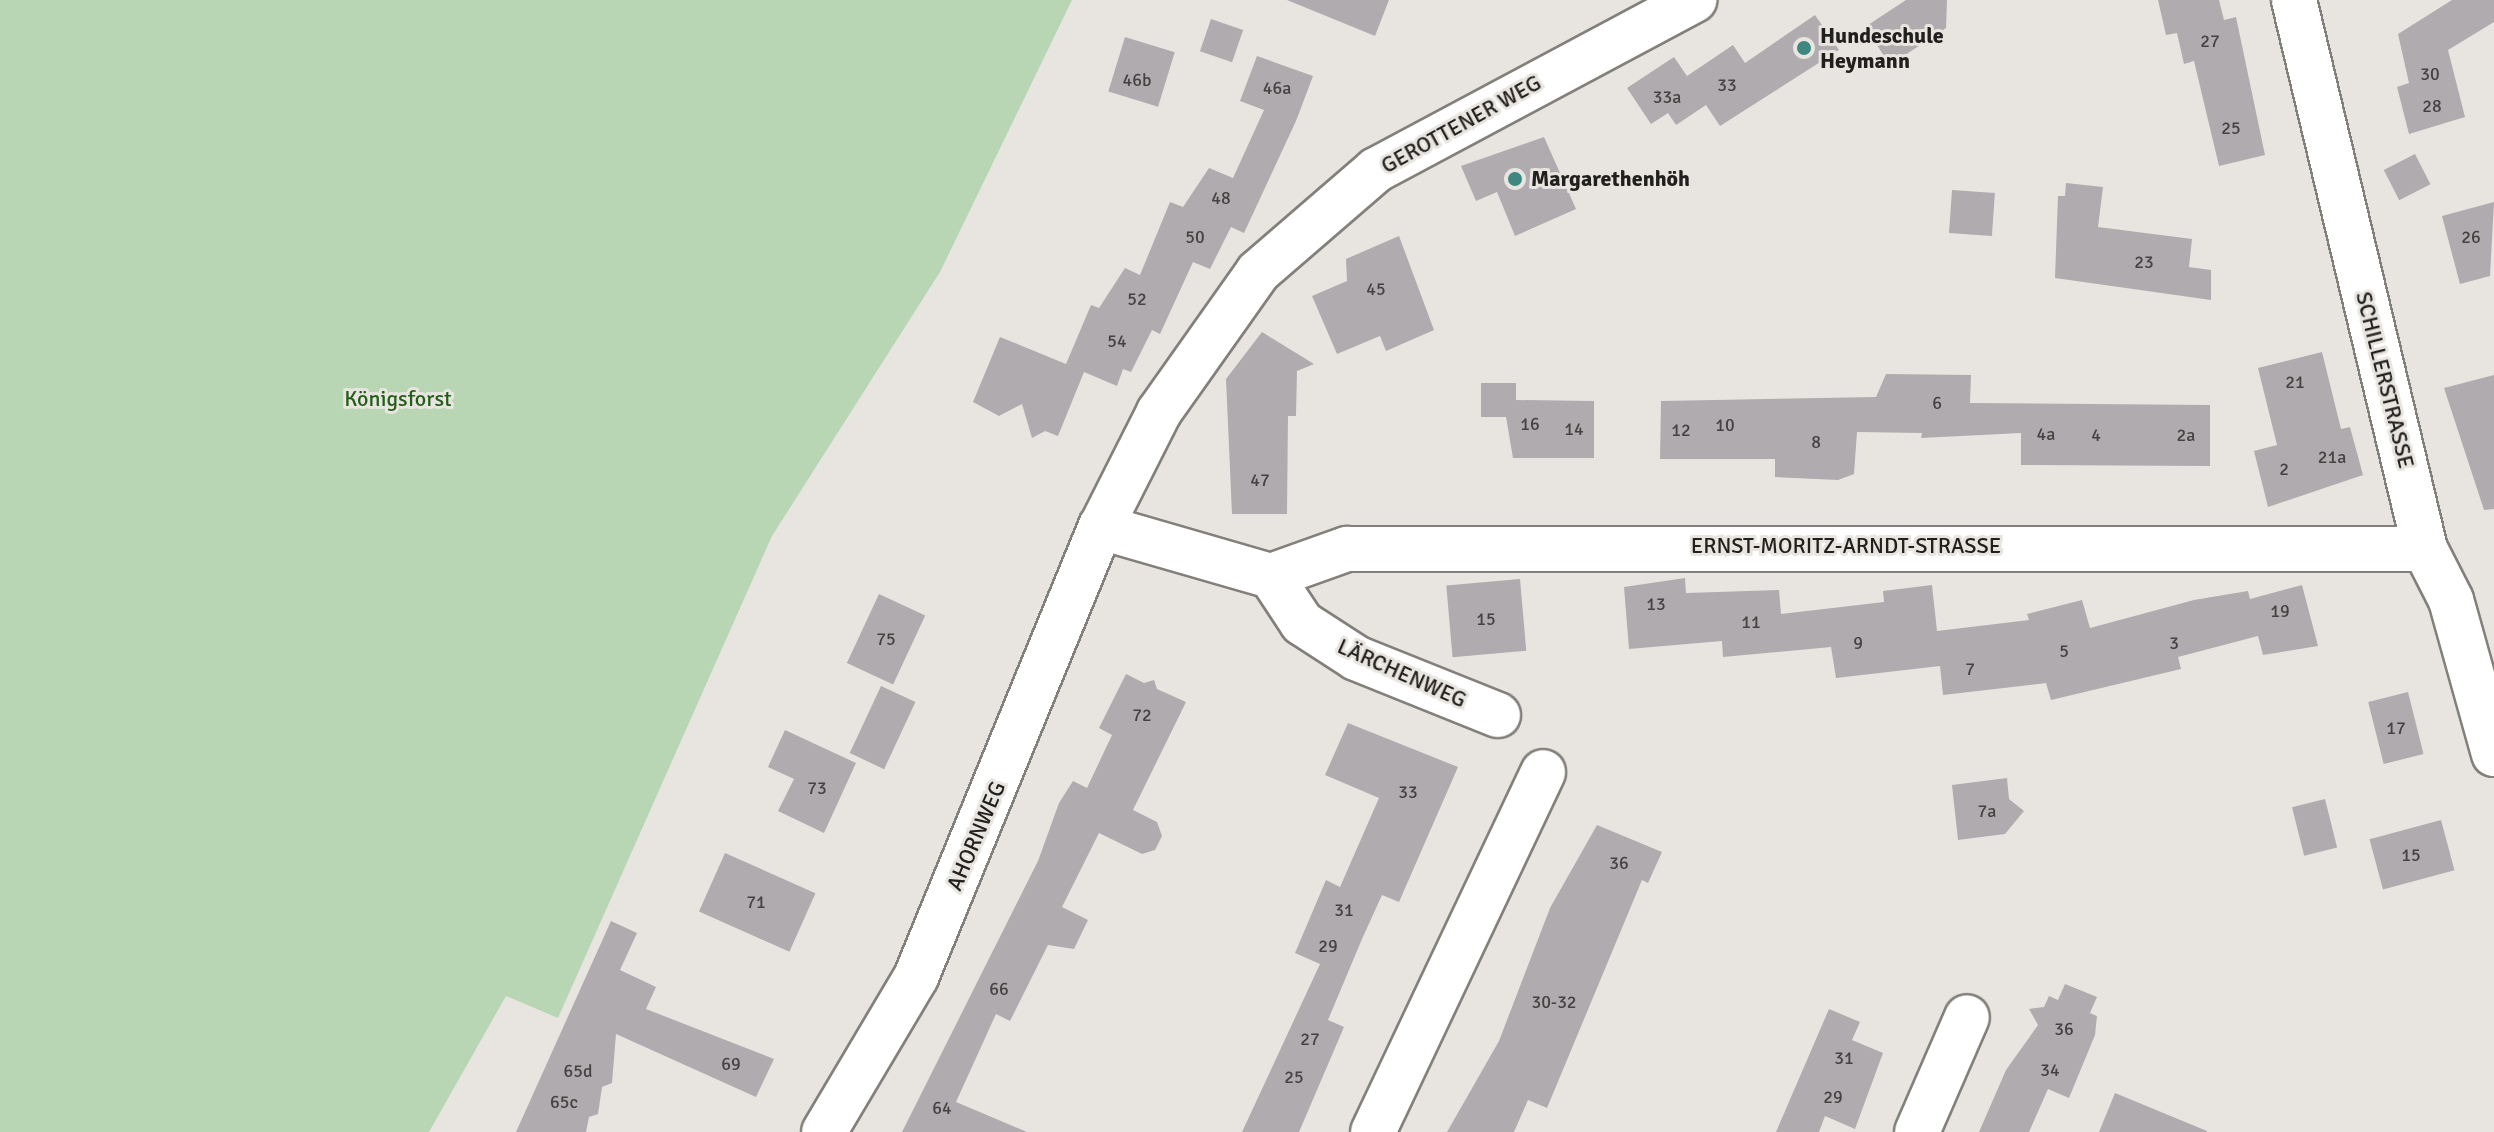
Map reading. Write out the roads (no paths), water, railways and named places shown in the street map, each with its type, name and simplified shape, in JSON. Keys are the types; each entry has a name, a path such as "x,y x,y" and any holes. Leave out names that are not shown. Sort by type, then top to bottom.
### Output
{"street":[{"name":"GEROTTENER WEG","path":"1101,527 1159,412 1258,272 1376,170 1694,0"},
{"name":"SCHILLERSTRASSE","path":"2294,0 2425,549 2451,600 2494,754"},
{"path":"1101,527 1271,576"},
{"name":"AHORNWEG","path":"824,1132 916,977 1101,527"},
{"name":"ERNST-MORITZ-ARNDT-STRASSE","path":"1271,576 1347,549 2425,549"},
{"name":"LÄRCHENWEG","path":"1271,576 1302,623 1356,658 1498,715"},
{"path":"1373,1132 1543,772"},
{"path":"1917,1132 1967,1017"}],"place":[{"name":"Hundeschule Heymann","path":"1804,48"},
{"name":"Margarethenhöh","path":"1515,179"}],"park label":[{"name":"Königsforst","path":"398,399"}]}
